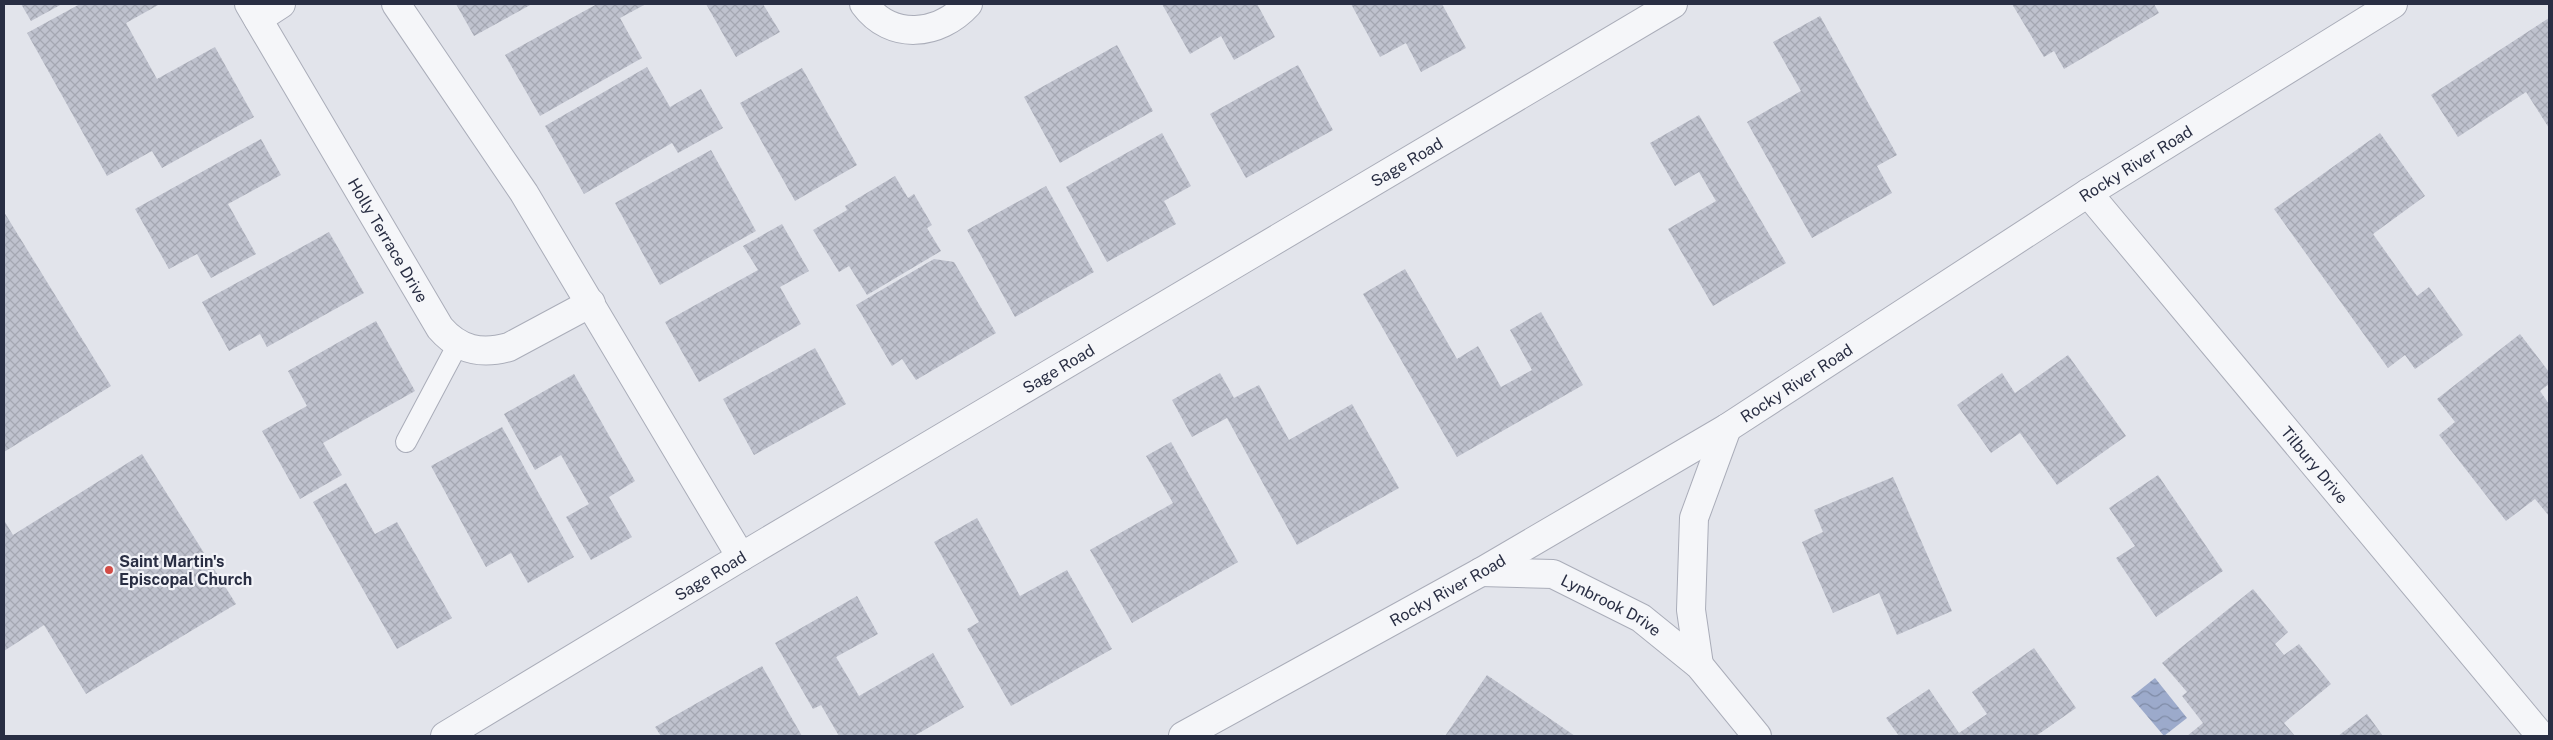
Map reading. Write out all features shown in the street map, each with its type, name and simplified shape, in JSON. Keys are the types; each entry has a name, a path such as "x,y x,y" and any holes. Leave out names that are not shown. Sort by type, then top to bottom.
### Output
{"street":[{"path":"254,11 281,4"},
{"path":"396,4 524,193 741,557"},
{"path":"864,4 880,22 896,29 916,30 935,27 950,19 968,4"},
{"name":"Sage Road","path":"445,736 741,557 1673,4"},
{"name":"Rocky River Road","path":"1183,736 1481,572 1726,428 2088,193 2393,4"},
{"name":"Holly Terrace Drive","path":"254,11 440,328 458,344 481,352 509,347 591,303"},
{"name":"Tilbury Drive","path":"2088,193 2541,736"},
{"path":"1698,665 1691,610 1694,518 1726,428"},
{"name":"Lynbrook Drive","path":"1481,572 1553,574 1641,618 1698,665 1757,736"}],"lane":[{"path":"406,442 458,344"}],"water":[{"path":"2155,678 2187,718 2164,736 2131,697"}],"building":[{"path":"21,4 62,4 31,21"},
{"path":"80,4 160,4 126,23 157,79 215,47 254,117 162,168 152,151 107,176 27,33"},
{"path":"456,4 532,4 474,36"},
{"path":"597,4 646,4 620,18 642,58 540,116 505,55"},
{"path":"706,4 763,4 780,32 736,57"},
{"path":"1162,4 1257,4 1275,37 1234,60 1221,36 1190,54"},
{"path":"1351,4 1442,4 1466,48 1421,72 1406,43 1380,57"},
{"path":"2012,4 2154,4 2159,13 2064,69 2054,51 2044,57"},
{"path":"1820,16 1897,155 1877,166 1892,193 1812,238 1747,122 1801,91 1773,42"},
{"path":"2549,18 2549,128 2526,92 2458,137 2431,95"},
{"path":"1117,45 1153,111 1060,163 1024,97"},
{"path":"1298,65 1333,130 1246,178 1210,114"},
{"path":"647,67 670,107 701,89 723,128 678,153 672,143 584,194 545,126"},
{"path":"802,68 857,165 795,201 740,103"},
{"path":"1699,115 1786,263 1713,306 1668,229 1716,201 1699,172 1675,186 1650,143"},
{"path":"1162,133 1191,186 1164,201 1176,224 1107,262 1066,187"},
{"path":"2380,133 2425,196 2373,234 2417,296 2429,287 2463,335 2415,369 2405,355 2388,368 2274,209"},
{"path":"261,139 281,175 228,204 256,254 211,278 197,254 169,269 135,209"},
{"path":"711,150 756,231 660,285 615,203"},
{"path":"895,176 908,198 914,194 932,225 927,228 941,251 867,295 849,266 839,272 813,230 847,210 845,206"},
{"path":"1046,186 1094,272 1015,317 967,230"},
{"path":"4,212 111,386 4,452"},
{"path":"782,224 809,271 780,287 801,324 699,382 665,322 758,270 743,246"},
{"path":"329,232 364,293 267,347 260,334 229,351 202,302"},
{"path":"934,259 954,262 996,333 916,380 902,359 892,366 856,305"},
{"path":"1405,269 1457,359 1478,346 1501,387 1532,370 1510,330 1541,312 1583,385 1457,457 1363,294"},
{"path":"376,321 415,391 323,443 342,475 300,499 262,431 307,406 288,371"},
{"path":"2520,334 2549,372 2549,384 2540,391 2549,404 2549,516 2535,499 2506,521 2439,435 2455,422 2437,399"},
{"path":"815,348 846,404 754,455 723,399"},
{"path":"2068,355 2126,436 2057,485 2020,433 1991,453 1957,405 2002,373 2015,393"},
{"path":"1220,373 1234,398 1259,385 1289,440 1352,404 1399,488 1297,545 1227,418 1192,437 1172,400"},
{"path":"574,374 635,481 609,497 632,537 591,560 566,517 589,504 561,455 535,470 504,414"},
{"path":"502,427 574,557 528,583 511,553 486,567 431,466"},
{"path":"1171,442 1238,562 1132,623 1090,550 1173,503 1146,456"},
{"name":"Saint Martin's Episcopal Church","path":"142,454 236,604 86,694 44,625 4,651 4,520 13,535"},
{"path":"2158,475 2223,571 2156,617 2116,558 2135,546 2109,508"},
{"path":"1893,477 1952,611 1897,635 1879,593 1833,613 1802,542 1823,532 1814,510"},
{"path":"346,483 375,534 397,522 452,618 397,649 313,502"},
{"path":"977,518 1020,596 1067,570 1112,649 1011,706 967,629 979,622 934,542"},
{"path":"2253,589 2288,632 2275,644 2284,655 2299,644 2331,684 2284,723 2295,736 2187,736 2203,723 2182,696 2187,692 2162,663"},
{"path":"857,596 878,634 836,657 859,696 933,653 964,707 914,736 839,736 821,705 813,709 775,643"},
{"path":"2034,648 2076,708 2036,736 1899,736 1886,718 1929,689 1959,733 1987,714 1972,692"},
{"path":"762,666 802,736 661,736 655,727"},
{"path":"1487,675 1575,736 1445,736"},
{"path":"2367,714 2383,736 2338,736"}],"place":[{"name":"Saint Martin's Episcopal Church","path":"109,570"}]}
